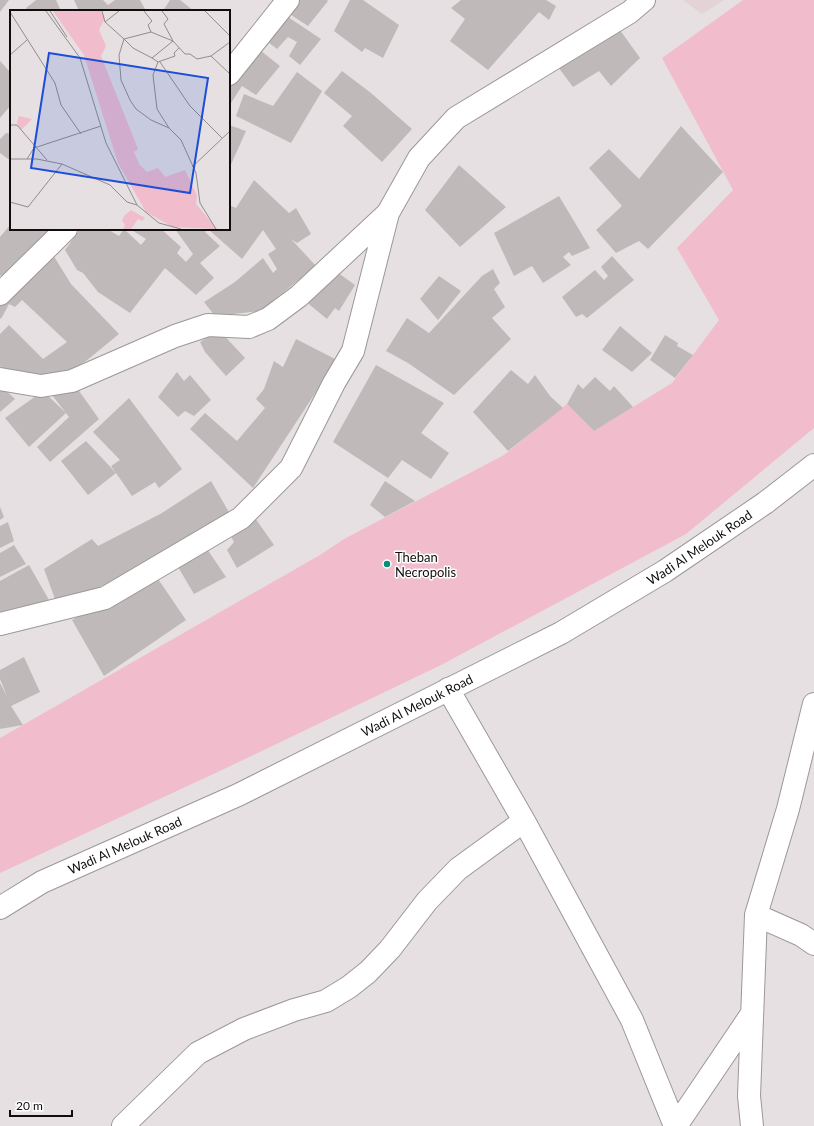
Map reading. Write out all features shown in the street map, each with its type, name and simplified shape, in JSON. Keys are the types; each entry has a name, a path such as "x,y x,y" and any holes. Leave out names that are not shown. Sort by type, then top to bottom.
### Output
{"street":[{"path":"230,73 288,0"},
{"path":"0,624 105,598 241,518 291,468 334,383 353,351 388,213 419,158 456,118 630,4"},
{"path":"0,379 41,386 72,381 175,336 208,325 249,327 255,325 268,319 299,296 388,213"},
{"path":"0,294 65,230"},
{"name":"Wadi Al Melouk Road","path":"0,908 42,882 238,795 561,633 665,571 765,503 814,465"},
{"path":"448,689 524,821 632,1020 676,1126"},
{"path":"752,1126 749,1096 756,915 788,809 814,704"},
{"path":"123,1126 198,1052 244,1029 294,1010 326,1001 368,972 390,949 427,901 458,869 524,821"},
{"path":"756,915 801,935 814,944"},
{"path":"676,1126 751,1015"}],"shaded area":[{"path":"683,0 724,0 702,14"},
{"path":"743,0 814,0 814,428 686,534 441,665 222,770 0,873 0,738 320,555 344,539 504,455 567,404 594,431 672,383 719,320 677,248 733,190 662,58"}],"building":[{"path":"0,0 9,0 0,12"},
{"path":"36,0 56,0 61,10 27,10 26,8"},
{"path":"74,0 103,0 108,5 115,0 140,0 145,10 79,10"},
{"path":"170,0 180,0 193,10 164,10"},
{"path":"294,0 328,1 308,26 285,11"},
{"path":"350,0 363,0 399,25 383,58 365,48 362,52 334,31"},
{"path":"461,0 546,0 556,6 549,20 539,12 488,70 450,41 465,19 451,8"},
{"path":"282,13 321,39 300,65 289,56 297,42 288,37 277,49 264,39"},
{"path":"620,30 640,58 611,86 599,71 573,87 558,67"},
{"path":"256,47 280,66 256,95 242,86 230,104 230,79"},
{"path":"0,61 10,72 10,106 0,118"},
{"path":"342,71 371,93 412,129 382,162 343,126 352,116 324,93"},
{"path":"297,72 322,91 291,143 236,116 244,94 273,106"},
{"path":"230,125 246,131 230,167"},
{"path":"681,126 723,172 648,249 639,241 616,253 596,230 622,206 589,168 609,149 639,179"},
{"path":"6,133 10,134 10,160 0,153 0,139"},
{"path":"459,165 506,207 460,247 425,210"},
{"path":"254,180 289,213 296,208 311,234 297,243 291,239 316,266 260,311 215,316 204,302 235,282 263,258 273,273 277,269 268,254 276,249 263,230 242,259 209,230 230,230 230,205 236,208"},
{"path":"559,196 590,248 572,256 569,252 563,257 571,265 543,283 532,266 514,276 494,233"},
{"path":"10,225 10,230 54,230 8,282 0,275 0,237"},
{"path":"79,230 109,230 119,236 123,230 125,230 141,245 146,239 132,230 162,230 181,247 177,253 186,262 193,254 176,230 207,230 205,232 220,246 200,263 214,278 196,295 165,268 130,313 98,292 83,273 77,270 65,250"},
{"path":"50,250 71,284 119,334 86,361 63,376 14,378 0,366 0,334 9,325 43,359 67,342 22,300 15,307 9,304 1,319 0,318 0,299"},
{"path":"612,256 634,280 587,318 582,314 576,317 562,297 595,270 604,280 608,276 601,267"},
{"path":"330,267 355,285 339,311 335,308 327,319 299,296"},
{"path":"493,269 500,283 494,289 505,307 492,318 511,339 454,395 408,363 386,351 407,318 429,333 482,276"},
{"path":"439,276 461,291 438,320 420,299"},
{"path":"620,326 652,353 632,372 602,350"},
{"path":"219,330 245,358 226,376 205,352 200,342"},
{"path":"665,335 678,343 677,346 693,355 675,378 650,360"},
{"path":"296,339 337,360 253,488 190,429 205,413 237,441 265,408 256,399 264,389 274,361 283,367"},
{"path":"376,365 444,403 421,433 449,453 431,479 402,460 388,478 333,442"},
{"path":"511,370 528,384 535,375 550,396 563,408 508,451 473,412"},
{"path":"177,372 184,381 190,375 211,400 194,416 185,411 178,417 158,397"},
{"path":"595,377 610,391 614,386 633,407 594,431 567,404 578,384 583,389"},
{"path":"72,381 99,419 50,462 37,447 69,417 52,395"},
{"path":"0,385 15,399 0,412"},
{"path":"43,391 66,413 29,447 5,418"},
{"path":"129,398 182,469 159,488 155,482 132,496 111,466 120,460 93,432"},
{"path":"86,441 116,473 88,495 61,461"},
{"path":"211,481 230,514 117,579 84,594 55,599 44,569 92,539 98,546 162,513"},
{"path":"385,481 415,501 385,517 370,505"},
{"path":"0,507 4,517 0,520"},
{"path":"253,515 274,545 237,568 227,550 234,542 226,527"},
{"path":"8,522 14,541 0,548 0,526"},
{"path":"203,543 226,577 194,594 175,562"},
{"path":"14,545 26,564 0,577 0,553"},
{"path":"29,565 49,600 33,609 0,617 0,581"},
{"path":"154,573 186,620 104,676 72,620"},
{"path":"24,657 40,692 11,706 23,725 0,729 0,683 7,696 0,679 0,670"}],"place":[{"name":"Theban Necropolis","path":"387,564"}]}
